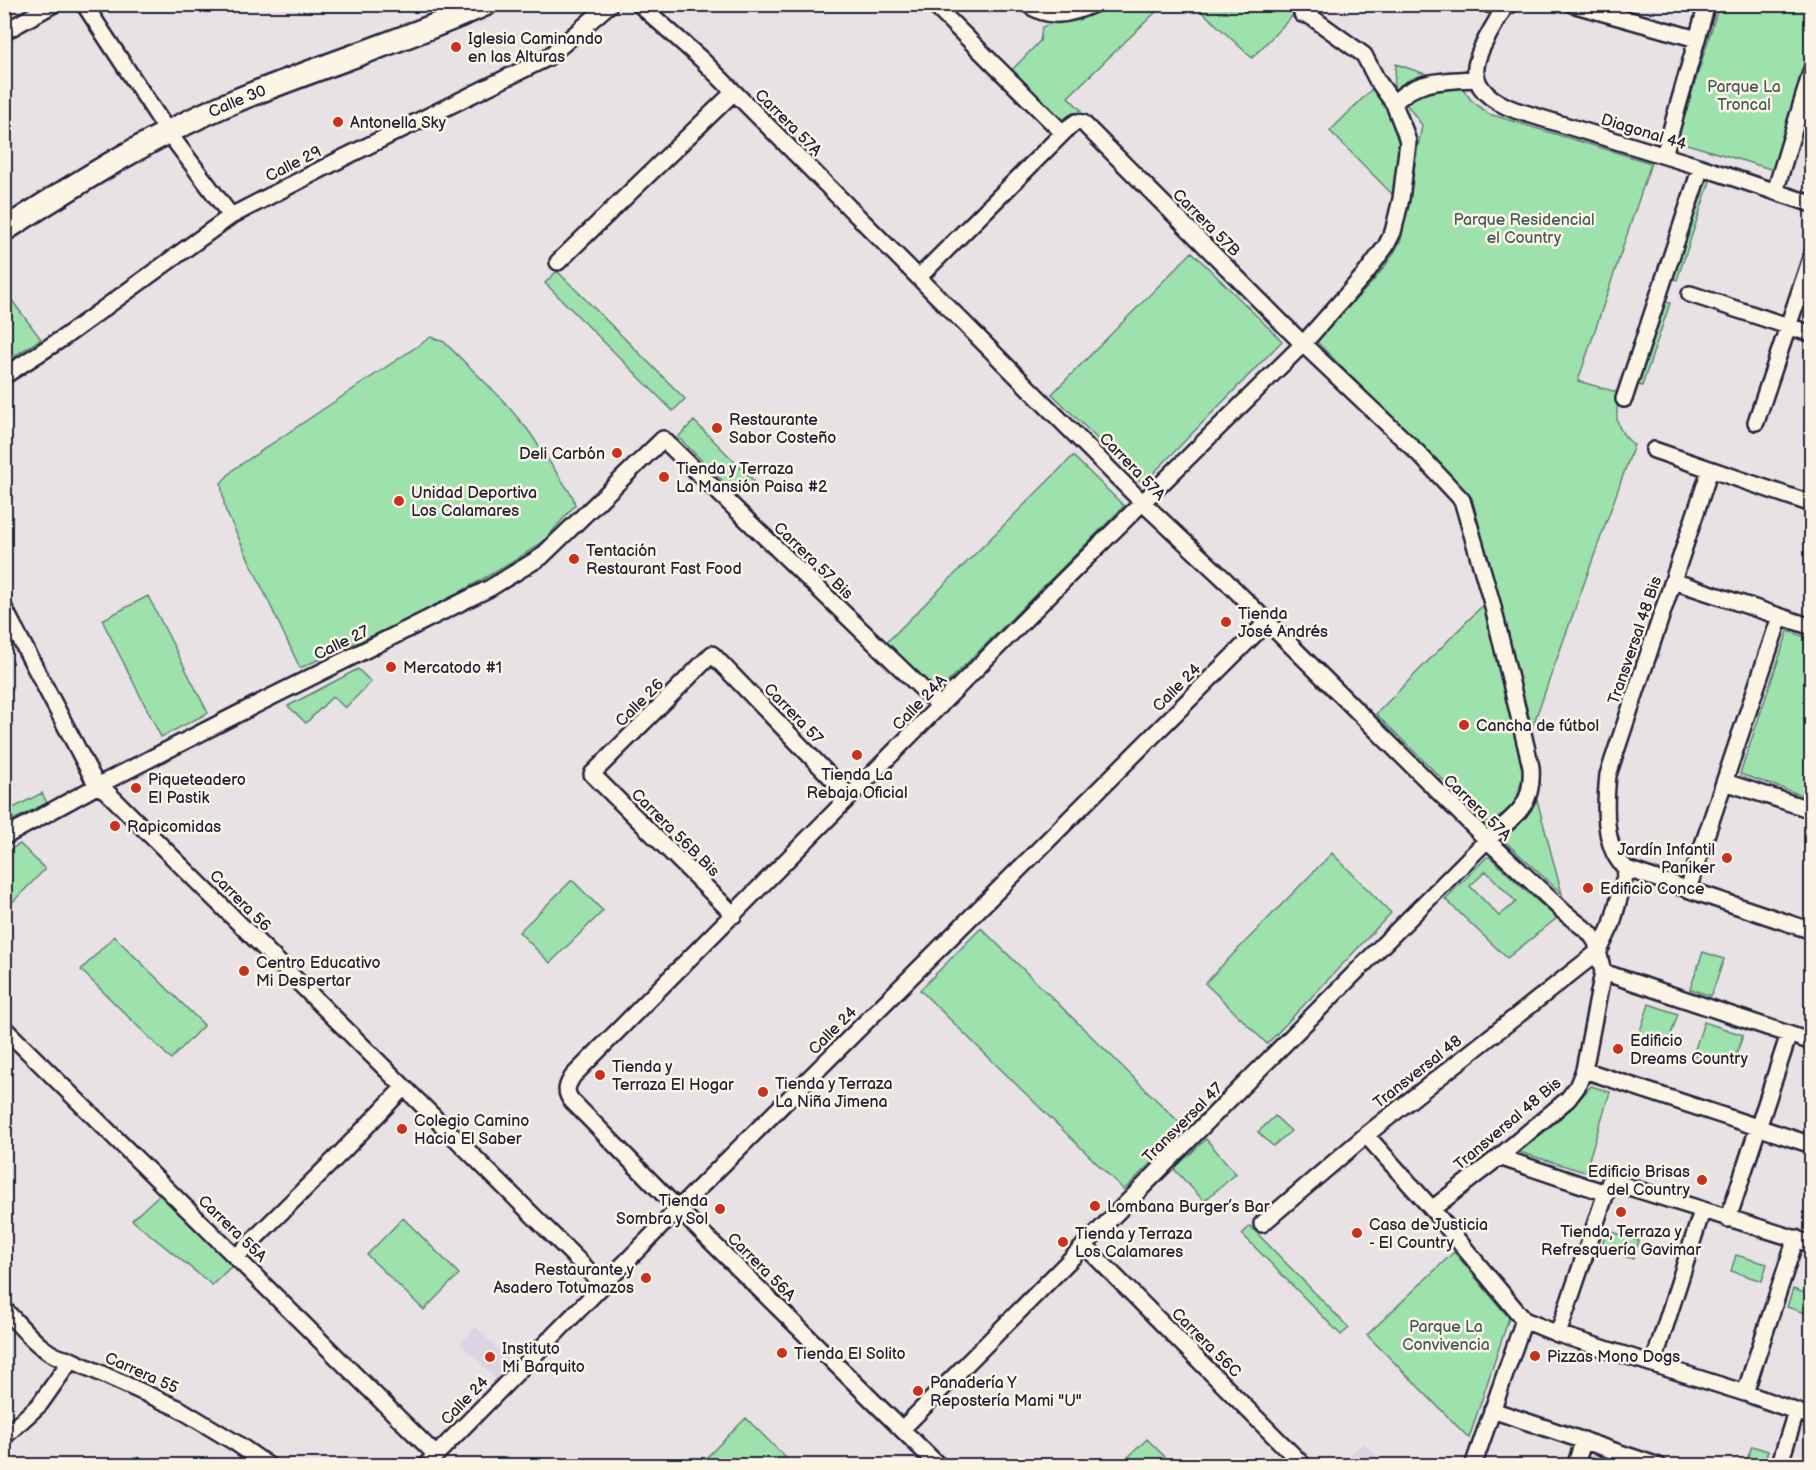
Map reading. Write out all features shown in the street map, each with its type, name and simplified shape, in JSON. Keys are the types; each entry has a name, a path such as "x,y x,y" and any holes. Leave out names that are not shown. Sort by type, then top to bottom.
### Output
{"main road":[{"name":"Calle 30","path":"4,230 77,184 168,132 234,101 486,4"}],"street":[{"path":"4,32 54,4"},
{"path":"84,4 168,132 231,216"},
{"name":"Calle 29","path":"4,376 63,338 231,216 547,58 610,4"},
{"name":"Carrera 57A","path":"639,4 701,59 1143,503 1487,840 1565,913 1590,933 1599,951"},
{"path":"919,277 1063,133 933,4"},
{"path":"1027,4 1047,15 1070,13 1094,4"},
{"path":"1394,104 1404,93 1425,85 1476,80 1479,53 1507,6 1488,4"},
{"path":"1572,4 1697,39"},
{"path":"1664,156 1707,4"},
{"name":"Calle 24A","path":"567,1088 573,1076 1302,344 1366,273 1386,246 1393,232 1401,200 1408,142 1394,104 1377,80 1364,55 1310,16 1302,14"},
{"path":"1775,192 1812,69"},
{"name":"Diagonal 44","path":"1476,80 1484,92 1509,108 1812,204"},
{"path":"558,262 734,92"},
{"name":"Carrera 57B","path":"1063,133 1076,122 1086,126 1302,344 1419,454 1462,501 1492,603 1532,779 1525,805 1487,840"},
{"path":"1624,399 1701,167"},
{"path":"1756,422 1812,255"},
{"path":"1690,294 1812,334"},
{"name":"Carrera 57 Bis","path":"663,439 940,706"},
{"name":"Calle 27","path":"4,837 97,786 490,588 515,573 548,550 663,439"},
{"path":"1654,450 1812,504"},
{"name":"Transversal 48 Bis","path":"1627,868 1620,863 1612,847 1607,824 1608,775 1710,470"},
{"path":"1673,581 1812,627"},
{"name":"Carrera 56","path":"4,608 97,786 106,791 603,1285"},
{"path":"1688,889 1780,617"},
{"name":"Calle 24","path":"430,1460 678,1209 1267,622"},
{"name":"Calle 26","path":"592,774 712,654"},
{"name":"Carrera 57","path":"712,654 850,797"},
{"name":"Carrera 56B Bis","path":"592,774 734,915"},
{"path":"1725,782 1812,810"},
{"name":"Transversal 47","path":"902,1429 1487,840"},
{"path":"1599,951 1612,924 1627,868 1812,931"},
{"name":"Transversal 48 Bis","path":"1432,1209 1568,1099 1577,1087 1584,1070 1603,972 1599,951"},
{"name":"Transversal 48","path":"1262,1224 1366,1135 1599,951"},
{"path":"1603,972 1812,1042"},
{"name":"Carrera 55A","path":"4,1028 168,1191 237,1256 430,1460"},
{"path":"1728,1219 1789,1034"},
{"path":"1584,1070 1812,1145"},
{"path":"237,1256 404,1088"},
{"name":"Carrera 56A","path":"567,1088 568,1096 572,1101 678,1209 939,1466"},
{"path":"1366,1135 1432,1209 1524,1320 1558,1334 1745,1393 1812,1417"},
{"path":"1499,1157 1606,1193"},
{"path":"1558,1334 1610,1181 1812,1244"},
{"path":"1653,1364 1702,1210"},
{"path":"1745,1393 1796,1238"},
{"name":"Carrera 56C","path":"1084,1245 1304,1466"},
{"name":"Carrera 55","path":"4,1309 52,1355 62,1360 71,1360 178,1408 269,1466"},
{"path":"1473,1466 1524,1320"},
{"path":"4,1437 40,1404 71,1360"},
{"path":"1492,1410 1659,1466"},
{"path":"1779,1466 1796,1412"},
{"path":"1575,1466 1584,1440"}],"shaded area":[{"name":"Instituto Mi Barquito","path":"476,1327 513,1364 497,1380 460,1343"},
{"path":"1363,1443 1386,1465 1339,1465 1345,1460"}],"green space":[{"path":"1101,5 1163,5 1068,97 1081,110 1064,125 1011,71 1040,41 1042,27"},
{"path":"1195,5 1273,5 1296,12 1252,58"},
{"name":"Parque La Troncal","path":"1719,5 1811,5 1811,48 1774,170 1677,141"},
{"name":"Parque Residencial el Country","path":"1396,64 1461,86 1471,100 1489,114 1651,163 1578,381 1620,393 1617,408 1618,422 1623,434 1634,445 1532,728 1472,498 1315,340 1373,281 1401,240 1422,125 1394,88"},
{"path":"1375,86 1395,121 1402,139 1394,196 1330,131"},
{"path":"1703,179 1710,181 1677,280 1670,277"},
{"path":"1192,252 1282,341 1143,484 1052,394"},
{"path":"557,271 685,399 673,411 545,283"},
{"path":"4,290 41,339 5,362 4,362"},
{"path":"1663,301 1670,303 1642,386 1636,384"},
{"name":"Unidad Deportiva Los Calamares","path":"431,337 444,342 500,397 528,430 573,497 575,505 543,542 511,563 425,612 300,668 225,509 221,483 234,469"},
{"path":"694,421 754,481 738,496 678,437"},
{"path":"1073,456 1124,506 936,694 886,643"},
{"path":"148,596 208,713 161,737 102,620"},
{"path":"1486,602 1525,764 1516,804 1492,828 1376,714"},
{"path":"1788,631 1811,639 1811,798 1740,774"},
{"path":"358,669 371,682 345,708 333,696 306,723 288,706"},
{"path":"42,793 47,803 9,822 5,812"},
{"path":"1537,800 1562,894 1499,836"},
{"path":"20,844 45,869 5,910 5,852"},
{"path":"1332,853 1391,913 1267,1044 1205,983"},
{"path":"1487,857 1490,857 1557,918 1507,958 1445,899","holes":["1486,871 1516,902 1499,916 1470,886"]},
{"path":"572,880 603,911 550,963 519,932"},
{"path":"981,928 1185,1128 1124,1190 920,990"},
{"path":"114,936 204,1025 171,1059 81,970"},
{"path":"1703,952 1724,959 1711,996 1690,989"},
{"path":"1649,1004 1678,1014 1667,1046 1638,1037"},
{"path":"1704,1022 1743,1035 1732,1067 1693,1055"},
{"path":"1591,1086 1610,1092 1585,1172 1519,1152 1566,1113"},
{"path":"1275,1116 1291,1131 1273,1146 1258,1132"},
{"path":"1206,1139 1236,1174 1204,1201 1174,1169"},
{"path":"162,1192 236,1262 212,1285 132,1220"},
{"path":"403,1218 459,1274 424,1310 367,1255"},
{"path":"1250,1226 1349,1328 1341,1335 1242,1234"},
{"path":"1607,1230 1639,1241 1633,1259 1601,1248"},
{"name":"Parque La Convivencia","path":"1454,1252 1509,1318 1469,1438 1367,1335"},
{"path":"1736,1255 1767,1264 1762,1281 1731,1271"},
{"path":"1793,1289 1811,1295 1811,1315 1787,1307"},
{"path":"746,1418 793,1465 708,1465 703,1461"},
{"path":"1147,1439 1173,1465 1120,1465"},
{"path":"1752,1446 1768,1451 1763,1465 1745,1465"}],"place":[{"name":"Iglesia Caminando en las Alturas","path":"456,47"},
{"name":"Antonella Sky","path":"338,122"},
{"name":"Restaurante Sabor Costeño","path":"717,428"},
{"name":"Deli Carbón","path":"617,453"},
{"name":"Tienda y Terraza La Mansión Paisa #2","path":"664,477"},
{"name":"Unidad Deportiva Los Calamares","path":"399,501"},
{"name":"Tentación Restaurant Fast Food","path":"574,559"},
{"name":"Tienda José Andrés","path":"1226,622"},
{"name":"Mercatodo #1","path":"391,667"},
{"name":"Cancha de fútbol","path":"1464,725"},
{"name":"Tienda La Rebaja Oficial","path":"857,755"},
{"name":"Piqueteadero El Pastik","path":"136,788"},
{"name":"Rapicomidas","path":"115,826"},
{"name":"Jardín Infantil Paniker","path":"1727,858"},
{"name":"Edificio Conce","path":"1588,888"},
{"name":"Centro Educativo Mi Despertar","path":"244,971"},
{"name":"Edificio Dreams Country","path":"1618,1049"},
{"name":"Tienda y Terraza El Hogar","path":"600,1075"},
{"name":"Tienda y Terraza La Niña Jimena","path":"763,1092"},
{"name":"Colegio Camino Hacia El Saber","path":"402,1129"},
{"name":"Edificio Brisas del Country","path":"1702,1180"},
{"name":"Lombana Burger’s Bar","path":"1095,1206"},
{"name":"Tienda Sombra y Sol","path":"720,1209"},
{"name":"Tienda, Terraza y Refresquería Gavimar","path":"1621,1212"},
{"name":"Casa de Justicia - El Country","path":"1357,1233"},
{"name":"Tienda y Terraza Los Calamares","path":"1063,1242"},
{"name":"Restaurante y Asadero Totumazos","path":"646,1278"},
{"name":"Tienda El Solito","path":"782,1353"},
{"name":"Pizzas Mono Dogs","path":"1535,1356"},
{"name":"Instituto Mi Barquito","path":"490,1357"},
{"name":"Panadería Y Repostería Mami \"U\"","path":"918,1391"}]}
